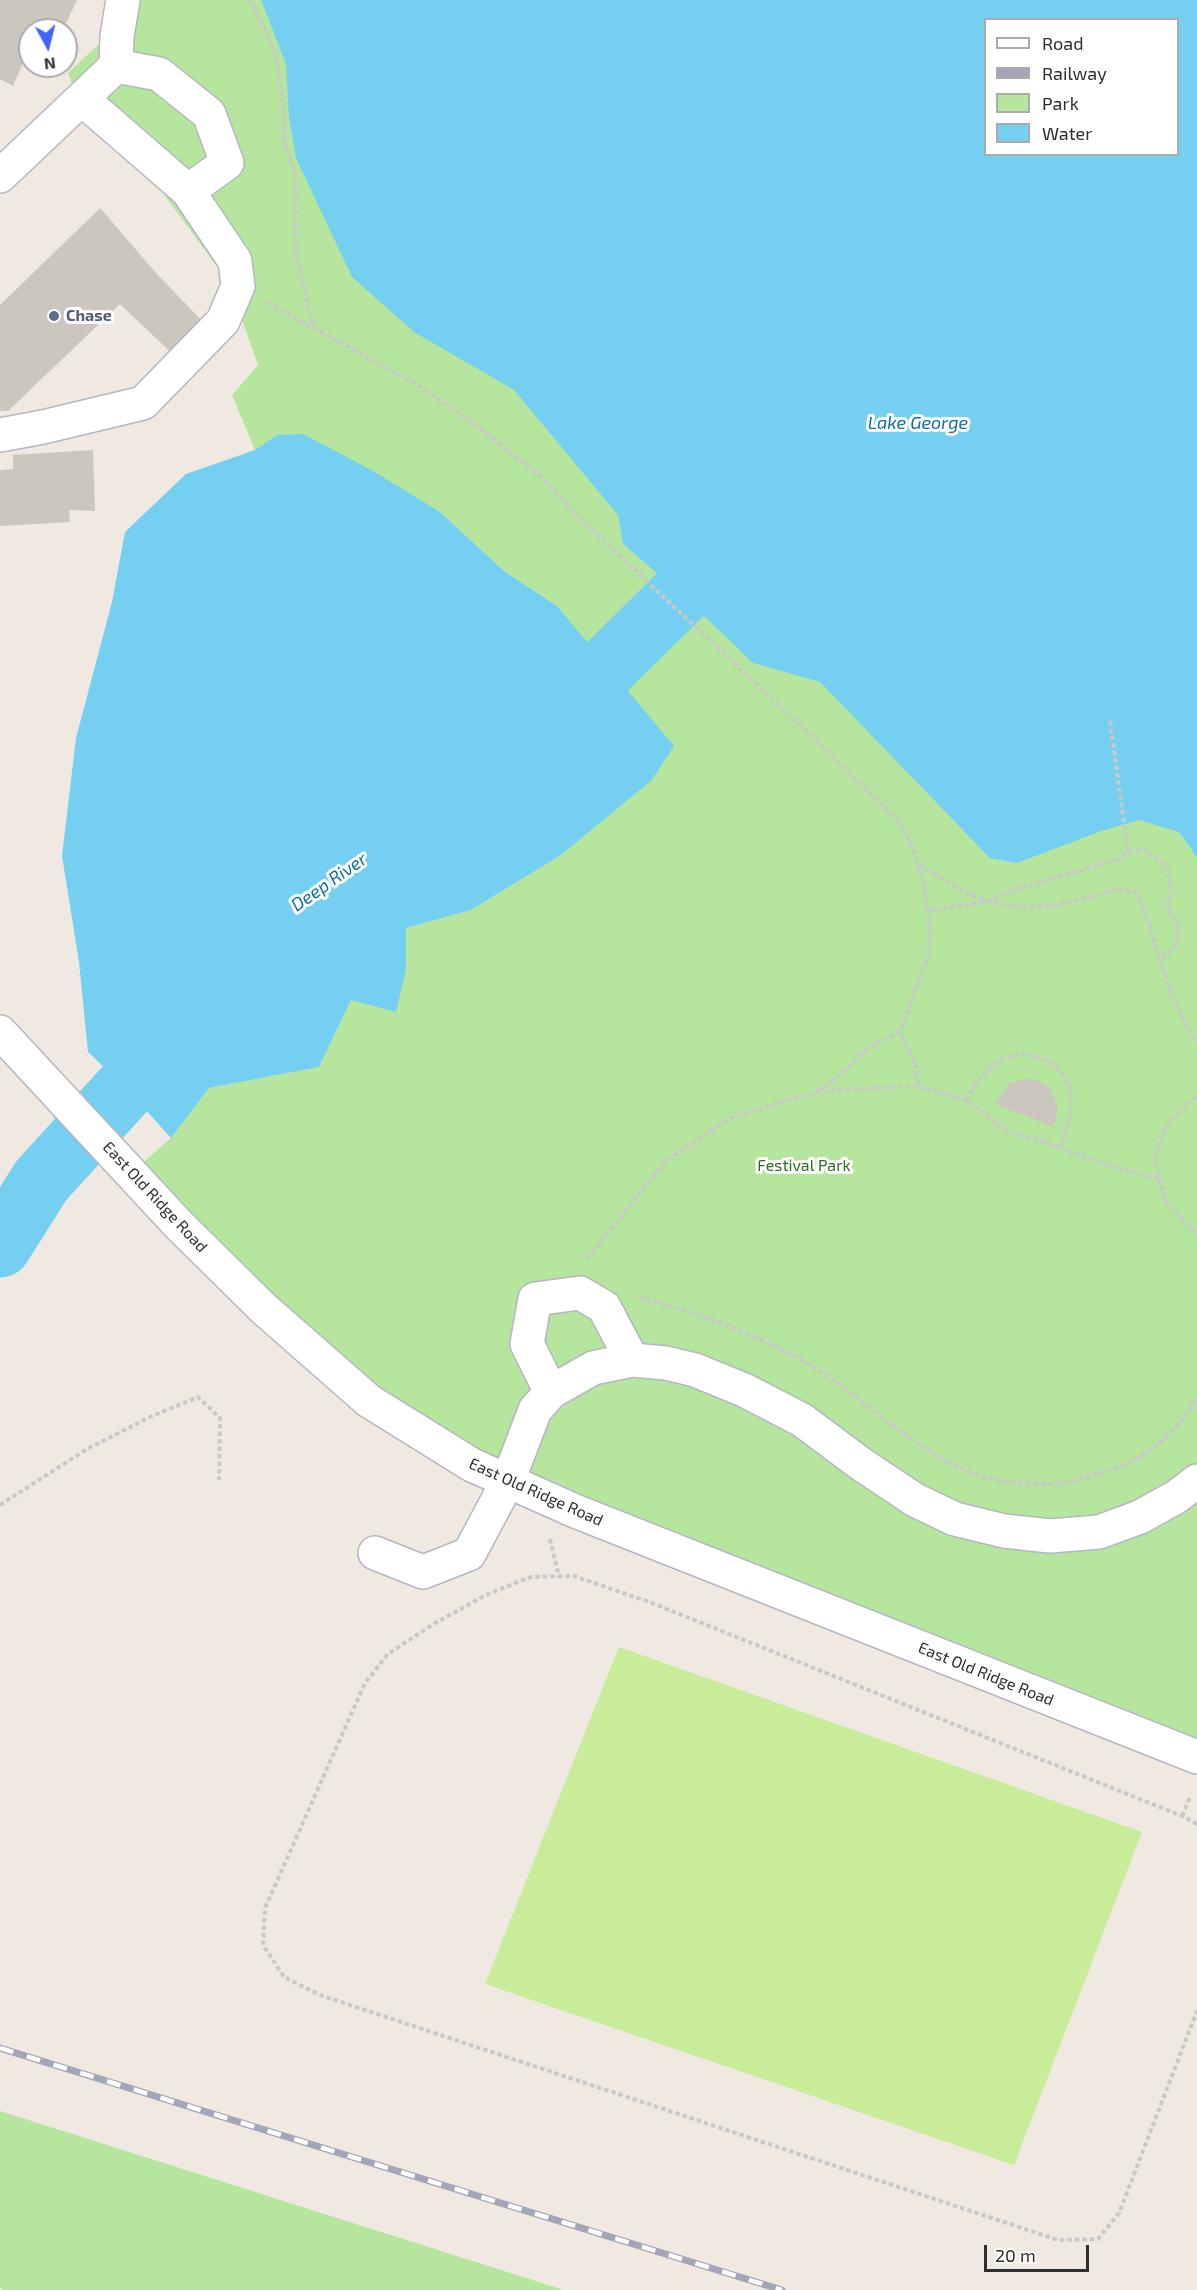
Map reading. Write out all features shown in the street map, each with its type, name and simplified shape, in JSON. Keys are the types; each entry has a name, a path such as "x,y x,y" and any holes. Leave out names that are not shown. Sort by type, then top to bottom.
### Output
{"street":[{"path":"0,176 116,66 117,36 123,0"},
{"path":"116,66 159,74 209,114 227,163 188,191"},
{"path":"0,435 143,403 223,321 238,286 235,261 188,191 74,106"},
{"name":"East Old Ridge Road","path":"0,1032 178,1224 263,1308 369,1401 472,1465 574,1511 1197,1757"},
{"path":"551,1392 527,1344 535,1299 580,1293 604,1307 632,1360"},
{"path":"375,1552 423,1572 468,1554 508,1481 535,1410 551,1392 593,1368 632,1360 666,1363 695,1370 744,1390 802,1420 861,1464 915,1500 954,1518 1004,1531 1050,1536 1099,1532 1140,1517 1176,1497 1197,1480"}],"path":[{"path":"250,0 275,51 282,93 285,144 295,171 296,256 314,328"},
{"path":"238,286 414,383 468,419 545,480 576,515 768,694 901,824 919,865 930,929 928,956 900,1032 867,1048 845,1071 818,1092"},
{"path":"1110,721 1128,852"},
{"path":"928,911 987,902 1010,891 1119,859 1128,852 1142,849 1167,866 1171,891 1167,905 1178,925 1177,946 1159,962"},
{"path":"919,865 968,895 987,902 1026,908 1066,903 1122,890 1138,893 1159,962 1181,1019 1197,1044"},
{"path":"900,1032 915,1063 919,1087"},
{"path":"966,1100 985,1072 1010,1056 1040,1056 1063,1072 1072,1096 1069,1122 1060,1147"},
{"path":"591,1266 585,1261 665,1162 732,1117 818,1092 919,1087 966,1100 1008,1132 1060,1147 1104,1164 1159,1179"},
{"path":"1197,1097 1175,1115 1162,1135 1156,1156 1159,1179 1168,1205 1197,1234"},
{"path":"632,1294 695,1313 766,1342 812,1367 939,1457 968,1471 1011,1482 1063,1483 1118,1469 1158,1445 1190,1410 1197,1396"},
{"path":"0,1505 87,1449 198,1396 220,1418 219,1480"},
{"path":"550,1539 559,1576"},
{"path":"1197,1824 652,1603 574,1576 530,1576 486,1595 435,1623 388,1654 365,1683 265,1908 263,1945 284,1977 320,1995 1058,2240 1098,2239 1119,2213 1197,2011"},
{"path":"1182,1816 1191,1795"}],"green space":[{"name":"Festival Park","path":"124,0 300,0 1197,792 1197,1747 551,1489 456,1442 368,1383 192,1220 140,1165 171,1138 209,1088 319,1067 351,1000 406,969 406,928 471,910 561,855 651,781 557,606 504,571 440,512 277,435 255,450 232,395 258,365 229,283 130,148 80,105 70,78 78,78 78,64 115,29"},
{"path":"619,1647 1142,1832 1014,2165 485,1984"},
{"path":"0,2111 564,2290 2,2290 0,2286"}],"water":[{"name":"Lake George","path":"261,0 1197,0 1197,857 1179,832 1139,820 1101,831 1017,863 990,858 820,682 753,663 681,594 623,544 618,515 514,390 414,332 352,277 296,158 289,118 286,64"},
{"path":"303,434 373,471 440,512 504,571 557,606 674,746 651,781 561,855 471,910 406,928 406,969 396,1012 351,1000 319,1067 209,1088 171,1138 126,1088 88,1052 79,962 62,856 76,738 112,602 125,532 186,474 255,450 277,435"}],"building":[{"path":"0,0 77,0 69,18 18,18 18,75 13,86 0,79"},
{"name":"Chase","path":"100,208 156,273 208,327 178,359 120,304 8,411 0,411 0,305"},
{"path":"93,450 95,511 69,510 70,522 0,526 0,470 13,469 13,455"},
{"path":"1031,1078 1049,1087 1058,1108 1054,1127 995,1104 1009,1083"}],"waterway":[{"name":"Deep River","path":"548,725 681,594"},
{"name":"Deep River","path":"0,1246 41,1181 184,1024"}],"railway":[{"path":"0,2048 782,2290"}],"place":[{"name":"Chase","path":"54,316"}]}
